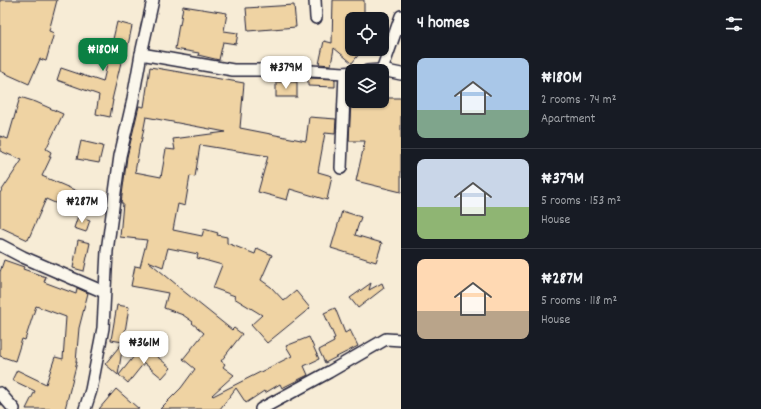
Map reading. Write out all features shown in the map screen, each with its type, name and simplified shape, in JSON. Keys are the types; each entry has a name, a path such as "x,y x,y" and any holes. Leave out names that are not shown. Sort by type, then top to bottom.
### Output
{"street":[{"path":"85,409 91,390 103,328 107,251 120,156 153,0"},
{"path":"315,0 316,18"},
{"path":"384,64 401,16"},
{"path":"141,54 233,70 345,72"},
{"path":"389,71 401,74"},
{"path":"341,168 345,108"},
{"path":"0,245 23,257 104,292"},
{"path":"261,409 386,339 401,340"},
{"path":"0,393 14,409"}],"building":[{"path":"0,0 57,0 49,31 54,33 46,61 40,59 29,84 0,71"},
{"path":"333,0 364,0 364,12 345,12 345,56 358,56 352,63 334,48 331,65 319,64 324,41 332,43"},
{"path":"294,5 296,27 248,31 246,8"},
{"path":"183,6 227,13 224,31 238,33 236,44 223,42 219,60 198,55 199,53 175,49"},
{"path":"117,22 132,26 126,55 123,54 112,100 110,117 96,114 99,95 57,80 61,68 103,82"},
{"path":"150,67 244,83 240,128 306,141 309,117 336,119 335,134 325,133 318,172 332,176 327,200 290,189 287,200 258,192 268,156 200,145 195,177 190,176 185,206 178,204 173,230 202,236 204,229 218,233 217,235 227,237 227,243 255,254 257,248 272,255 261,280 271,287 284,301 296,291 310,308 267,343 251,325 262,315 234,298 235,296 213,288 222,265 197,258 198,254 168,248 163,267 148,261 232,330 234,328 242,334 221,361 225,364 223,367 234,375 212,395 213,396 292,356 286,346 309,337 319,359 304,366 308,375 282,388 280,384 265,393 264,391 246,403 236,388 220,409 160,409 181,388 195,369 183,359 204,333 183,315 164,308 168,293 131,286 135,266 140,267 147,240 120,237 123,203 121,203 127,157 139,106 144,107","holes":["146,117 226,132 173,139 175,150 166,149 161,177 135,172"]},
{"path":"308,78 335,79 335,87 308,86"},
{"path":"276,82 297,82 297,97 276,97"},
{"path":"20,97 36,102 63,114 46,149 51,152 49,157 51,157 42,176 79,192 71,210 46,199 28,240 0,227 0,193 22,160 0,151 0,136 8,139"},
{"path":"389,98 401,98 401,192 356,181 365,141 349,141 351,108 389,108"},
{"path":"81,141 103,146 99,163 77,159"},
{"path":"342,211 361,217 355,235 382,243 376,262 331,248"},
{"path":"78,216 90,220 86,232 74,228"},
{"path":"78,240 90,243 84,271 73,268"},
{"path":"4,260 24,267 23,269 46,277 44,282 76,294 77,288 88,293 79,328 77,362 65,409 26,409 35,391 12,380 17,370 46,384 55,357 63,359 66,317 36,306 25,340 22,339 15,361 0,356 0,272"},
{"path":"371,283 369,290 382,283 384,288 358,308 350,298"},
{"path":"117,305 129,307 118,375 105,364 123,342 111,340"},
{"path":"335,308 345,333 350,330 358,346 325,363 319,350 334,342 333,339 335,338 324,313"},
{"path":"143,345 171,368 162,378 144,363 128,383 119,375"},
{"path":"116,389 139,409 99,409"}]}
